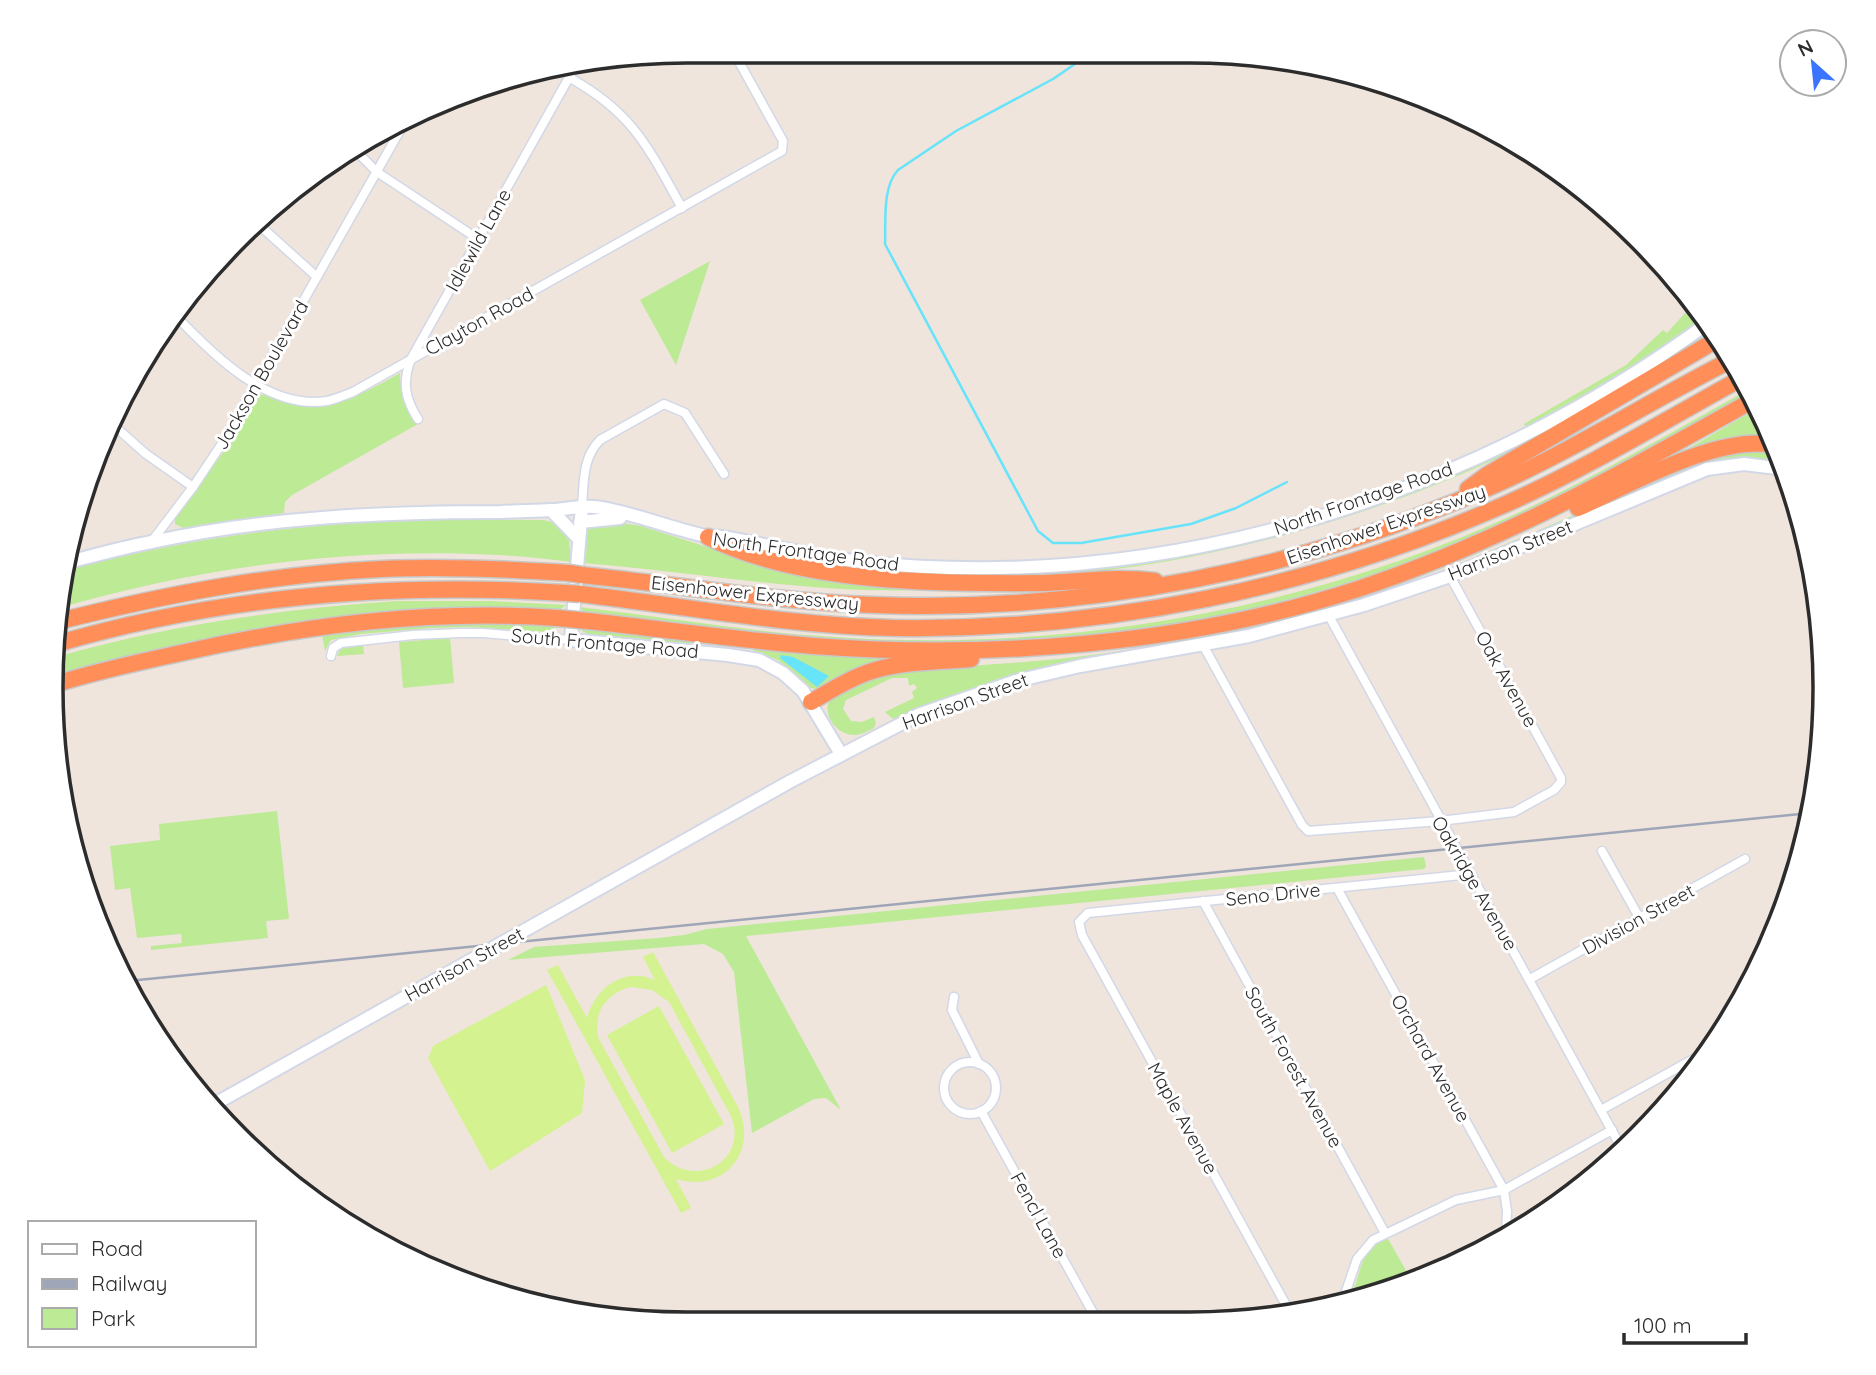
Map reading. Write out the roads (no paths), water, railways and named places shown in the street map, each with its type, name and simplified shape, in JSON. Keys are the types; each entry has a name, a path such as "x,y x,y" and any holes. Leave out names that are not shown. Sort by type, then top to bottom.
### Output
{"highway":[{"path":"1447,504 1487,475 1710,344"},
{"name":"Eisenhower Expressway","path":"67,620 197,590 328,573 436,568 575,574 760,597 875,606 1045,600 1171,583 1278,560 1334,544 1447,504 1552,458 1722,363"},
{"name":"Eisenhower Expressway","path":"64,642 176,615 245,603 319,594 457,588 574,594 758,619 894,628 1031,624 1104,616 1247,590 1344,564 1482,514 1607,454 1733,383"},
{"path":"63,682 197,649 339,624 428,616 519,615 786,643 877,649 965,650 1113,640 1196,628 1274,612 1359,589 1506,532 1626,472 1745,404"},
{"path":"1506,532 1536,526 1714,449 1763,444"},
{"path":"708,537 753,555 869,576 986,583 1054,583 1131,578 1171,583"},
{"path":"811,702 854,677 886,667 1094,649 1113,640"}],"main road":[{"name":"North Frontage Road","path":"152,541 311,519 593,507 640,517 708,537 724,537 861,562 1013,568 1098,562 1205,545 1280,527 1411,485 1486,454 1608,390 1699,329"},
{"name":"Harrison Street","path":"220,1101 841,754 918,715 1014,681 1080,666 1203,645 1329,616 1450,576 1707,469 1744,464 1773,468"},
{"path":"572,640 582,507"},
{"path":"551,510 579,539"},
{"path":"580,522 620,518 662,524"},
{"path":"76,560 152,541"},
{"name":"South Frontage Road","path":"572,640 759,660 783,673 803,691 841,754"}],"street":[{"name":"Clayton Road","path":"182,322 208,347 256,385 295,399 327,401 353,392 779,154 783,141 740,63"},
{"name":"Idlewild Lane","path":"418,419 405,391 406,373 411,359 571,74"},
{"path":"569,78 593,90 629,122 649,149 682,208"},
{"name":"Jackson Boulevard","path":"152,541 218,449 398,134"},
{"path":"361,156 377,172 478,239"},
{"path":"263,230 317,276"},
{"path":"582,507 585,470 592,448 600,440 664,404 685,413 724,474"},
{"path":"119,430 146,454 193,487"},
{"name":"Oak Avenue","path":"1440,821 1514,812 1554,790 1561,782 1558,771 1450,576"},
{"name":"Oakridge Avenue","path":"1329,616 1618,1141"},
{"name":"South Frontage Road","path":"331,656 333,648 341,643 413,635 483,633 572,640"},
{"path":"1203,645 1302,825 1308,831 1440,821"},
{"path":"1602,851 1640,919"},
{"name":"Division Street","path":"1530,979 1745,859"},
{"name":"Seno Drive","path":"1079,922 1088,914 1471,874"},
{"name":"Orchard Avenue","path":"1337,888 1504,1190 1506,1225"},
{"name":"South Forest Avenue","path":"1203,901 1385,1233"},
{"name":"Maple Avenue","path":"1079,922 1082,935 1286,1304"},
{"path":"954,997 952,1010 979,1064"},
{"path":"966,1062 979,1064 989,1071 995,1083 995,1091 991,1102 981,1111 970,1114 957,1110 947,1101 943,1089 946,1076 954,1067 966,1062"},
{"path":"1601,1110 1688,1062"},
{"name":"Fencl Lane","path":"981,1111 1093,1312"},
{"path":"1346,1292 1361,1252 1373,1240 1456,1200 1504,1190 1612,1130"}],"water":[{"path":"781,655 793,657 829,676 817,687 780,658"}],"waterway":[{"path":"1076,63 1053,79 956,131 898,170 887,195 885,244 1038,531 1053,543 1081,543 1191,524 1236,508 1287,482"}],"railway":[{"path":"136,980 1800,814"}]}
